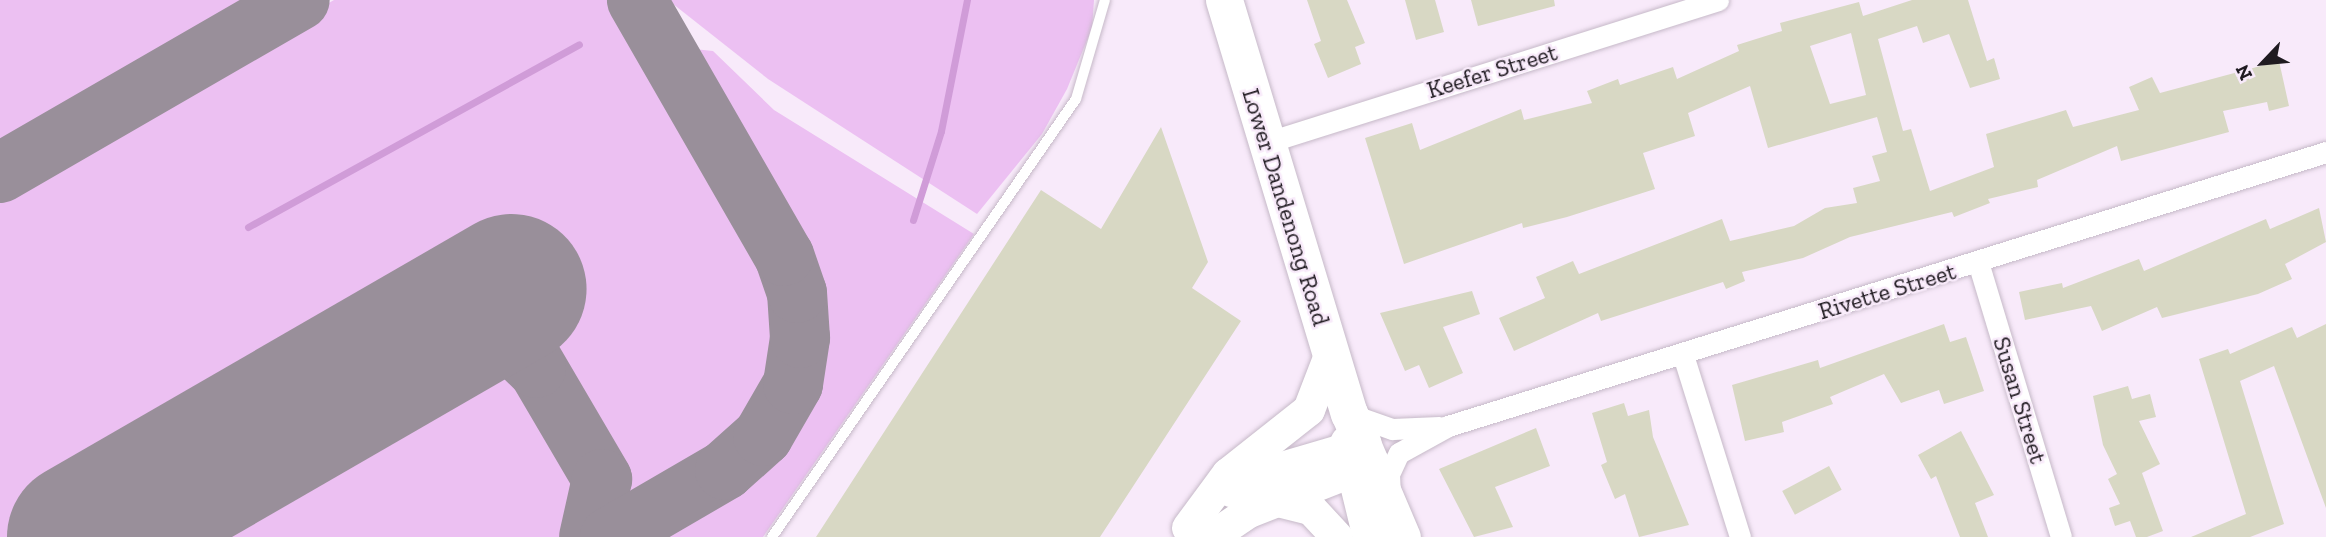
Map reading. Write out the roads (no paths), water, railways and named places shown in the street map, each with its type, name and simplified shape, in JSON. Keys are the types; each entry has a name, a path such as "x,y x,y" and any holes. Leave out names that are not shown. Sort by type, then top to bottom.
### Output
{"highway":[{"name":"Lower Dandenong Road","path":"1224,0 1358,448 1371,537"},
{"name":"Lower Dandenong Road","path":"1358,448 1397,521"}],"main road":[{"path":"1194,534 1228,474 1309,410 1331,353"},
{"path":"1194,534 1250,479 1358,448"},
{"path":"1194,534 1279,501 1358,448"},
{"path":"1279,501 1311,509 1337,537"}],"street":[{"name":"Keefer Street","path":"1265,143 1718,0"},
{"name":"Rivette Street","path":"1397,521 1392,463 1403,449 1448,426 1684,355 2326,152"},
{"name":"Susan Street","path":"1978,262 2061,537"},
{"path":"1684,355 1740,537"},
{"name":"Rivette Street","path":"1358,448 1392,429 1448,426"}],"lane":[{"path":"772,537 1076,99 1105,0"}],"waterway":[{"path":"913,220 941,131 967,0"},
{"path":"248,227 579,44"}]}
